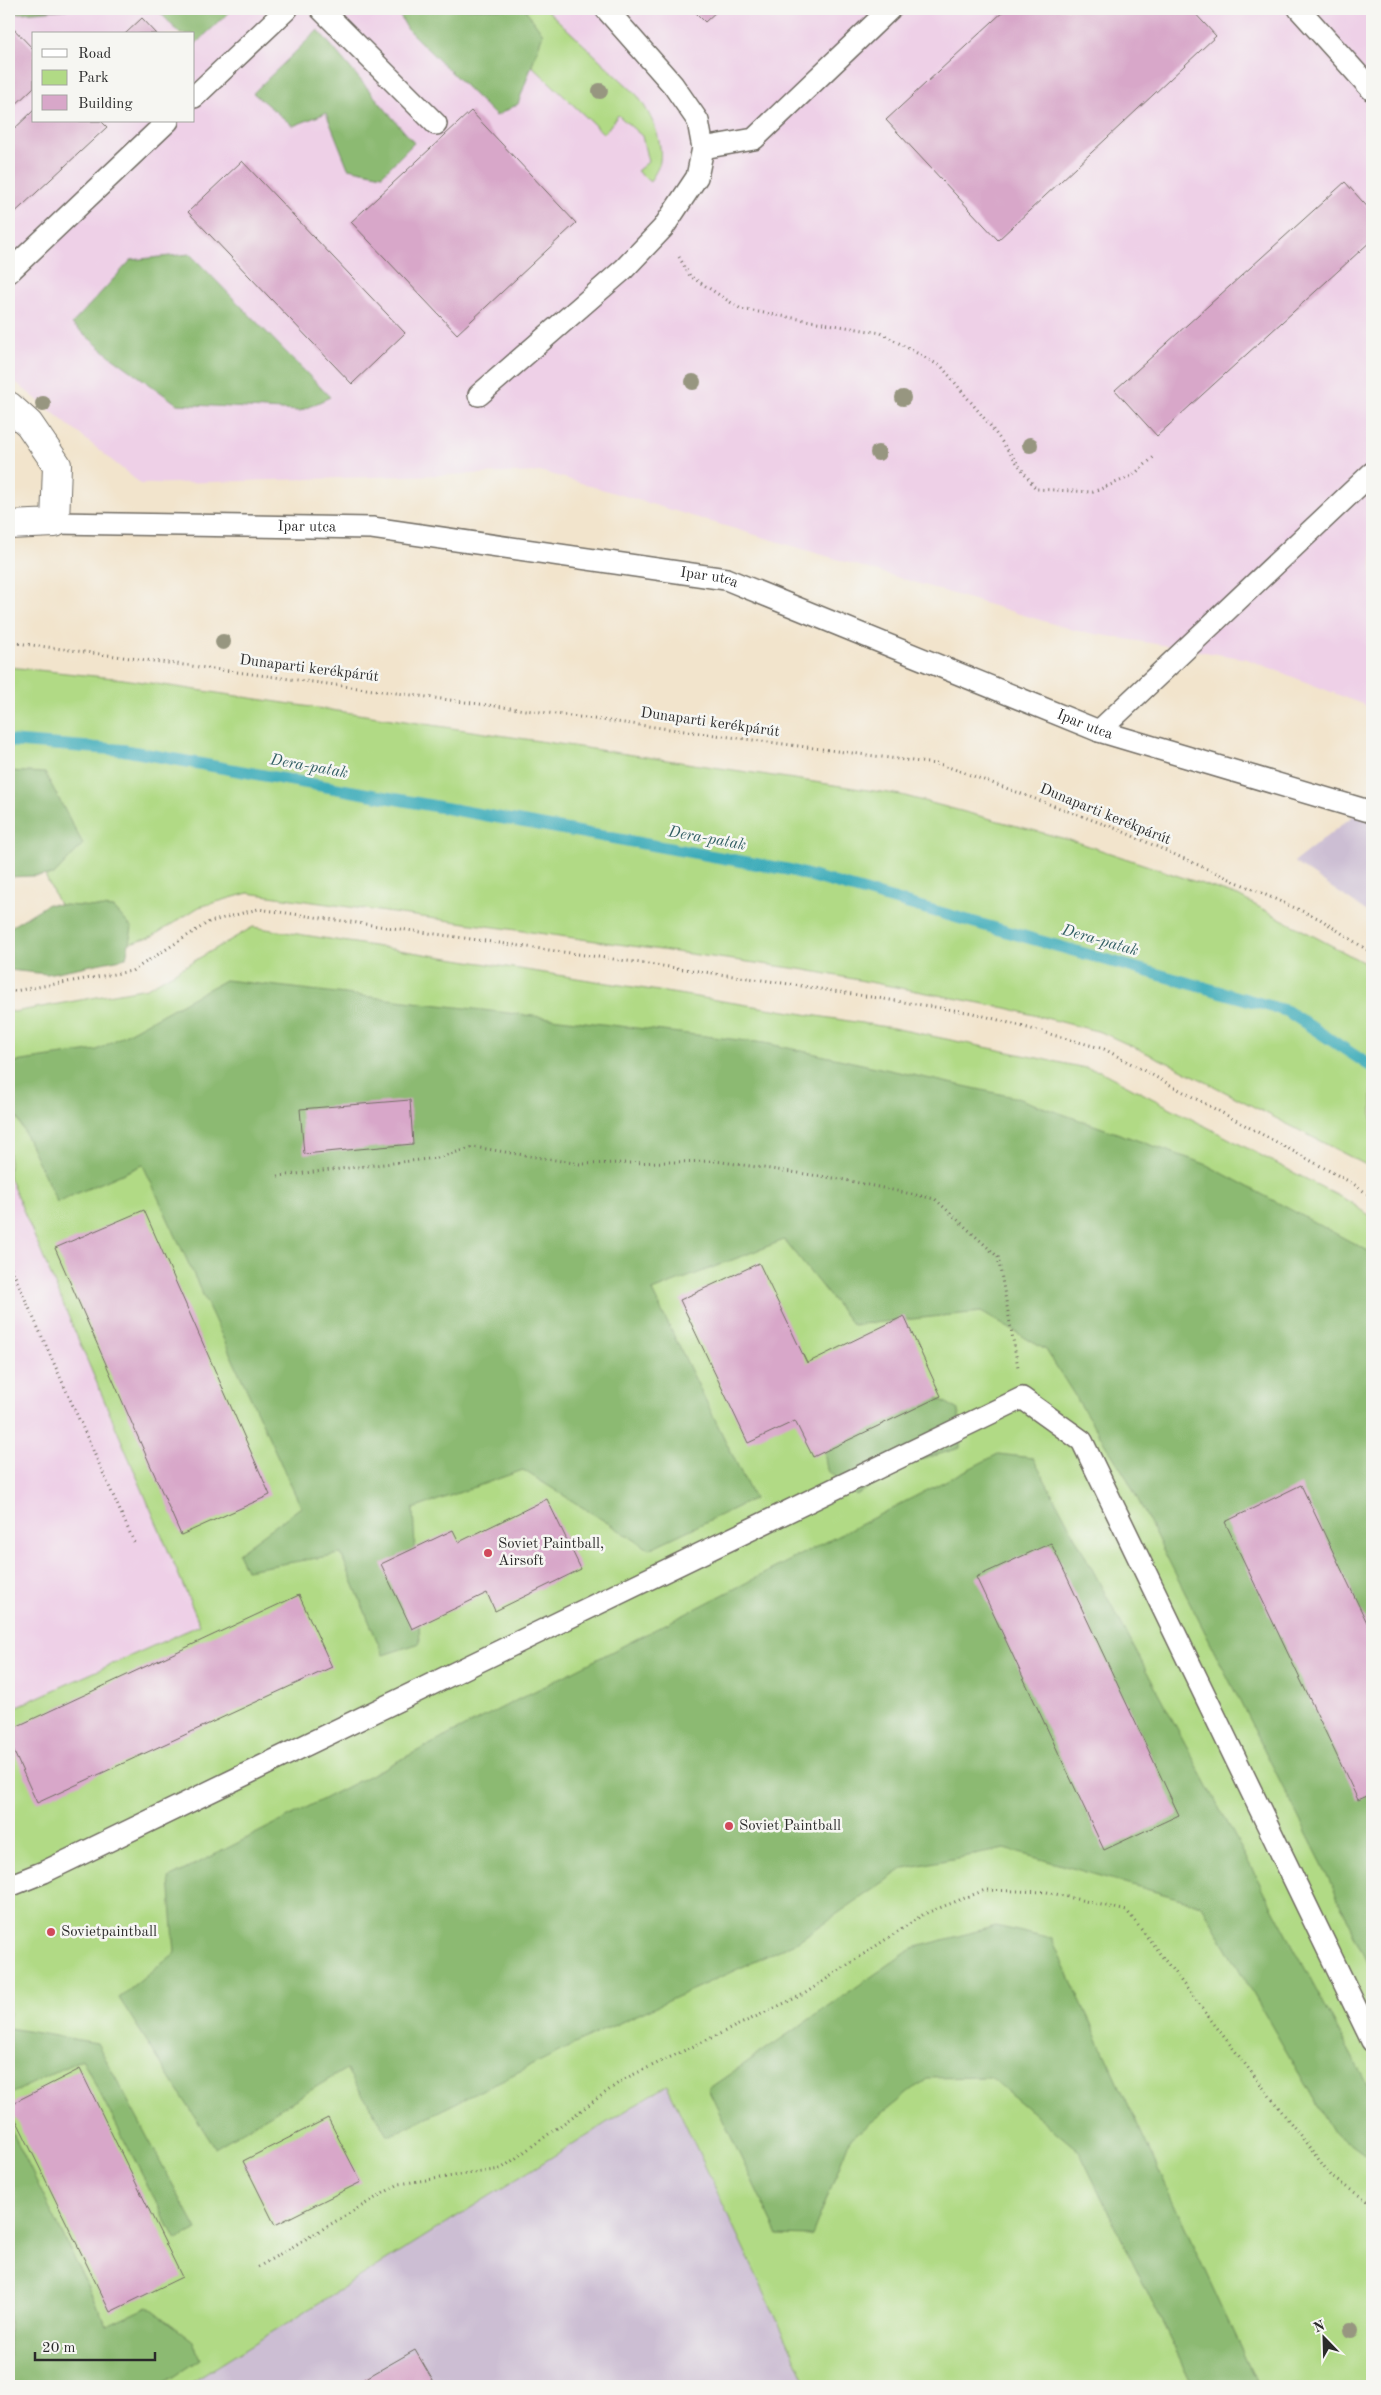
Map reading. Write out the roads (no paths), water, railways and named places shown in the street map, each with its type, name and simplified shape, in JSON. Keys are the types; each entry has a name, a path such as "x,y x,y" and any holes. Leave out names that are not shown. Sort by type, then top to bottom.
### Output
{"street":[{"path":"9,406 29,424 56,465 55,524"},
{"name":"Ipar utca","path":"9,525 55,524"}],"lane":[{"path":"195,96 287,9"},
{"path":"321,9 436,124"},
{"path":"479,395 624,269 663,228 697,177 703,148 698,121 674,85 606,9"},
{"path":"703,148 754,138 890,9"},
{"path":"1299,9 1372,90"},
{"path":"9,272 167,122"},
{"path":"1100,731 1372,473"},
{"name":"Ipar utca","path":"55,524 372,528 726,579 1100,731 1372,812"},
{"path":"9,1886 53,1868 1022,1398 1082,1440 1372,2041"}],"waterway":[{"name":"Dera-patak","path":"9,741 123,750 790,870 1287,1011 1372,1067"}],"place":[{"name":"Soviet Paintball, Airsoft","path":"488,1553"},
{"name":"Soviet Paintball","path":"729,1826"},
{"name":"Sovietpaintball","path":"51,1932"}]}
